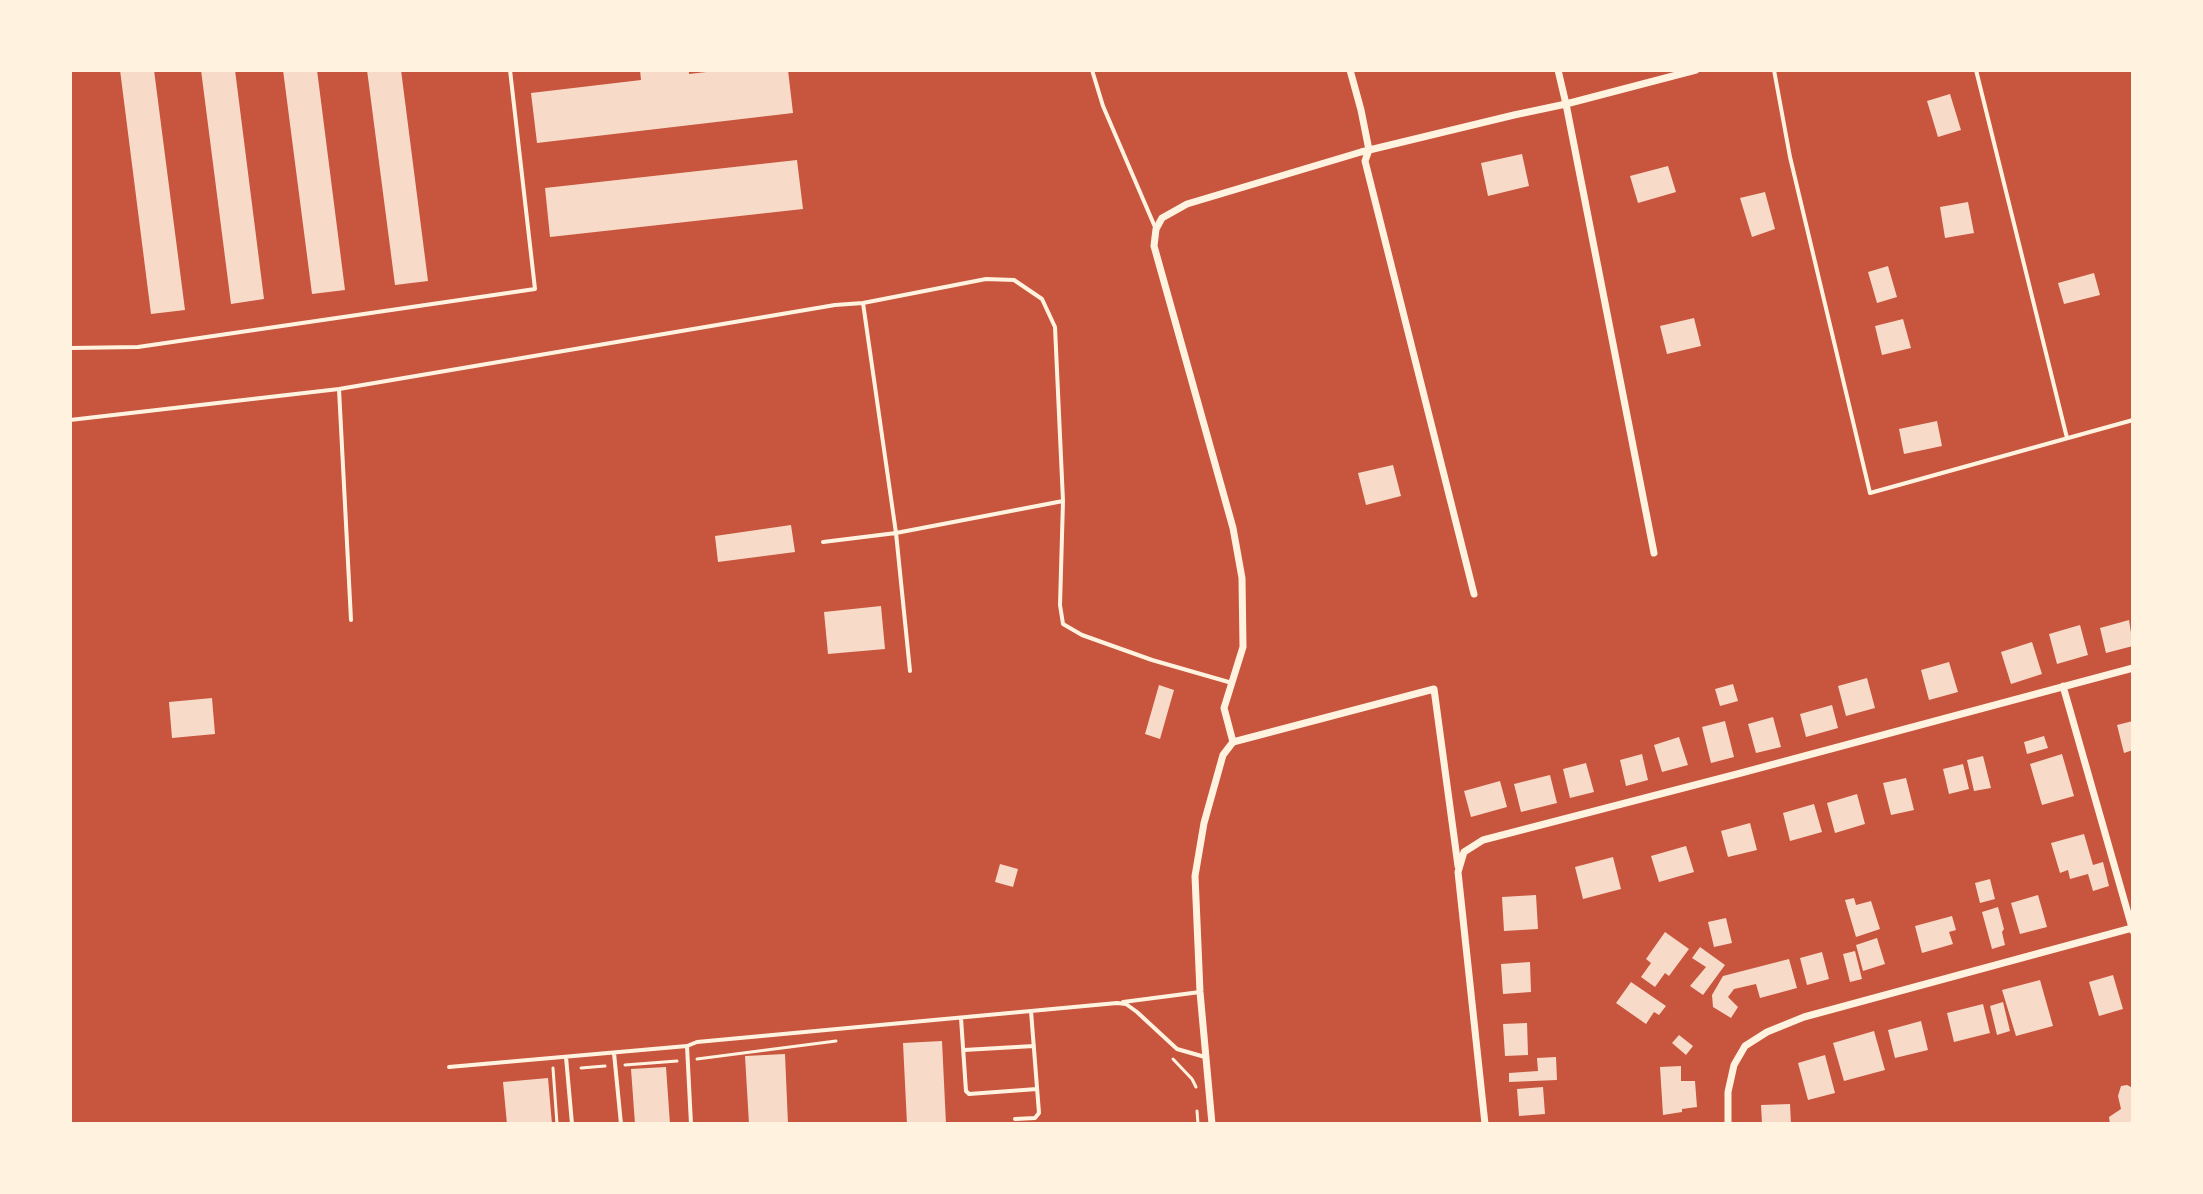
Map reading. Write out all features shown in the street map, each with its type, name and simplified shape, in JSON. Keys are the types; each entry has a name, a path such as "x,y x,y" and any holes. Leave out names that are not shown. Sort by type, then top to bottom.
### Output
{"street":[{"path":"1350,70 1369,150 1365,161 1474,594"},
{"path":"1558,70 1654,553"},
{"path":"1233,742 1224,708 1243,647 1242,578 1233,528 1154,246 1156,229 1162,218 1187,204 1369,150 1696,70"},
{"path":"1458,872 1464,852 1483,840 2133,668"},
{"path":"1728,1124 1728,1092 1734,1065 1745,1046 1767,1032 1804,1017 2132,930 2063,686"},
{"path":"1212,1124 1200,992 1195,876 1204,823 1223,755 1233,742 1434,689 1458,872 1485,1124"}],"lane":[{"path":"70,348 138,347 535,289 510,70"},
{"path":"1092,70 1103,106 1156,229"},
{"path":"1774,70 1790,157 1870,493 2133,420"},
{"path":"1976,70 2067,438"},
{"path":"70,420 339,389 835,305 863,303 986,279 1014,280 1042,299 1055,327 1063,501 1060,605 1063,624 1082,635 1152,660 1232,683"},
{"path":"863,303 896,533 910,671"},
{"path":"339,389 351,620"},
{"path":"823,542 896,533 1063,501"},
{"path":"449,1067 687,1046 697,1042 1117,1003 1200,992"},
{"path":"1117,1003 1126,1004 1137,1012 1177,1049 1205,1057"},
{"path":"1015,1119 1035,1118 1039,1113 1031,1011"},
{"path":"961,1017 966,1091 969,1094 1037,1089"},
{"path":"687,1046 691,1124"},
{"path":"963,1050 1034,1046"},
{"path":"614,1053 621,1124"},
{"path":"566,1057 572,1124"}],"path":[{"path":"567,1069 687,1060 841,1041"},
{"path":"1173,1058 1195,1086 1198,1124"},
{"path":"552,1059 557,1124"}],"building":[{"path":"120,70 154,70 185,310 151,314"},
{"path":"201,70 235,70 264,299 231,304"},
{"path":"283,70 317,70 345,290 312,294"},
{"path":"367,70 401,70 428,281 395,285"},
{"path":"640,70 689,70 689,74 724,70 788,70 793,113 537,143 531,93 641,80"},
{"path":"1950,94 1961,130 1938,137 1927,101"},
{"path":"1522,154 1529,186 1488,196 1481,163"},
{"path":"797,160 803,209 550,237 545,188"},
{"path":"1668,166 1676,192 1638,203 1630,176"},
{"path":"1765,192 1775,229 1752,237 1740,198"},
{"path":"1968,202 1974,233 1945,238 1940,207"},
{"path":"1888,266 1897,297 1877,303 1868,272"},
{"path":"2094,273 2100,295 2064,304 2058,283"},
{"path":"1694,318 1701,346 1667,354 1660,326"},
{"path":"1903,319 1911,348 1882,355 1875,326"},
{"path":"1937,421 1942,446 1904,454 1899,429"},
{"path":"1393,465 1401,496 1366,505 1358,473"},
{"path":"791,525 795,552 718,562 715,536"},
{"path":"881,606 885,649 828,654 824,612"},
{"path":"2129,620 2133,646 2106,653 2100,628"},
{"path":"2080,625 2088,655 2057,664 2049,634"},
{"path":"2032,642 2042,674 2011,684 2001,652"},
{"path":"1949,662 1958,692 1929,700 1921,670"},
{"path":"1867,678 1875,708 1846,716 1838,686"},
{"path":"1733,684 1738,701 1720,706 1715,689"},
{"path":"1159,685 1174,690 1160,739 1145,734"},
{"path":"212,698 215,734 172,738 169,702"},
{"path":"1832,705 1838,728 1806,737 1800,714"},
{"path":"1773,717 1781,747 1756,753 1748,724"},
{"path":"1725,721 1734,757 1711,763 1702,727"},
{"path":"2133,721 2133,750 2124,753 2117,725"},
{"path":"2044,736 2048,748 2027,754 2024,742"},
{"path":"1679,737 1688,765 1662,772 1654,745"},
{"path":"1642,754 1648,780 1626,786 1620,760"},
{"path":"2062,754 2074,796 2042,805 2030,764"},
{"path":"1983,756 1991,788 1974,791 1967,760"},
{"path":"1586,763 1594,792 1570,798 1563,769"},
{"path":"1963,764 1969,789 1949,794 1943,769"},
{"path":"1550,775 1557,803 1521,812 1514,784"},
{"path":"1906,778 1914,810 1891,815 1883,783"},
{"path":"1500,781 1507,807 1471,817 1464,791"},
{"path":"1857,794 1865,824 1835,833 1827,803"},
{"path":"1814,804 1822,832 1790,841 1783,813"},
{"path":"1750,823 1757,850 1728,857 1721,831"},
{"path":"2084,834 2093,865 2103,862 2109,886 2093,891 2088,874 2070,879 2068,870 2060,873 2051,843"},
{"path":"1686,846 1694,872 1659,882 1651,856"},
{"path":"1613,857 1621,889 1583,899 1575,867"},
{"path":"1000,864 1018,869 1013,887 995,882"},
{"path":"1990,879 1995,899 1980,903 1975,883"},
{"path":"1536,895 1538,929 1504,931 1502,897"},
{"path":"2038,895 2047,927 2020,934 2011,903"},
{"path":"1854,898 1856,905 1871,901 1880,929 1856,937 1845,900"},
{"path":"1998,907 2005,945 1992,949 1982,912"},
{"path":"1952,916 1956,930 1949,932 1953,944 1922,953 1915,926"},
{"path":"1726,918 1732,943 1714,947 1708,922"},
{"path":"1665,932 1689,949 1669,976 1665,973 1655,987 1641,977 1651,963 1646,959"},
{"path":"1877,938 1885,964 1863,971 1856,945"},
{"path":"1700,947 1725,965 1703,995 1690,986 1706,967 1692,958"},
{"path":"1855,951 1862,979 1850,982 1843,954"},
{"path":"1822,952 1829,979 1807,985 1800,958"},
{"path":"1789,959 1797,988 1760,998 1756,984 1734,989 1728,997 1738,1007 1731,1018 1713,1007 1712,995 1723,976"},
{"path":"1530,962 1531,992 1503,994 1501,964"},
{"path":"2113,975 2123,1009 2099,1016 2089,982"},
{"path":"2040,980 2053,1026 2016,1036 2002,990"},
{"path":"1631,982 1666,1006 1659,1015 1654,1012 1646,1024 1616,1003"},
{"path":"2003,1002 2010,1031 1997,1035 1990,1006"},
{"path":"1983,1004 1990,1033 1954,1042 1947,1013"},
{"path":"1921,1021 1928,1050 1895,1058 1888,1030"},
{"path":"1527,1023 1528,1055 1505,1056 1503,1024"},
{"path":"1874,1031 1885,1070 1844,1081 1833,1043"},
{"path":"1679,1035 1693,1046 1686,1055 1672,1043"},
{"path":"942,1041 946,1124 907,1124 903,1043"},
{"path":"785,1054 788,1124 749,1124 745,1056"},
{"path":"1825,1055 1835,1093 1808,1100 1798,1063"},
{"path":"1556,1057 1557,1080 1509,1082 1509,1073 1538,1071 1537,1058"},
{"path":"1681,1066 1681,1081 1695,1081 1697,1107 1663,1115 1660,1067"},
{"path":"666,1067 670,1124 635,1124 631,1069"},
{"path":"548,1078 552,1124 507,1124 503,1082"},
{"path":"2121,1086 2133,1088 2133,1124 2110,1124 2109,1117 2121,1109 2118,1096"},
{"path":"1543,1087 1545,1114 1519,1116 1517,1089"},
{"path":"1790,1104 1791,1124 1762,1124 1761,1105"}]}
